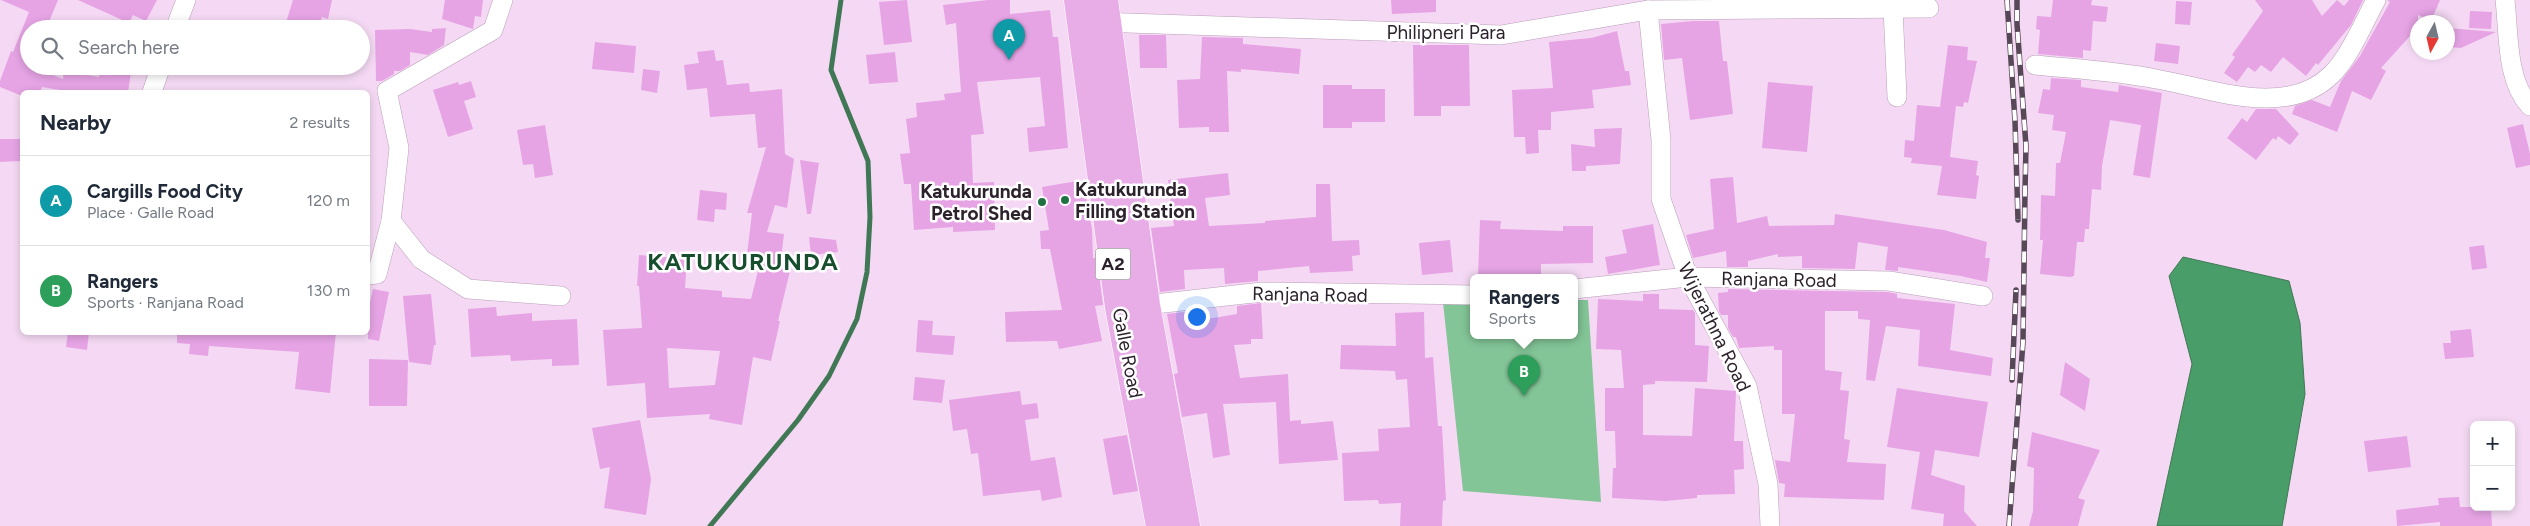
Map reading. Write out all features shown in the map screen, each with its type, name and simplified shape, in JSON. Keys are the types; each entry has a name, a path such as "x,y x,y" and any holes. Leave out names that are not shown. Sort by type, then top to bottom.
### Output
{"highway":[{"name":"Galle Road","path":"1092,11 1129,187 1146,305 1186,526"},
{"name":"Galle Road","path":"1092,11 1102,190 1119,308 1160,526"},
{"path":"1102,190 1129,187"}],"street":[{"path":"178,20 186,0"},
{"path":"370,275 377,274 392,222 399,148 387,91 492,30 503,0"},
{"path":"2035,65 2155,78 2228,95 2272,98 2300,93 2317,86 2332,75 2376,0"},
{"path":"2505,0 2514,76 2521,96 2530,106"},
{"path":"1893,8 1897,97"},
{"name":"Philipneri Para","path":"1092,11 1500,35 1648,10 1929,8"},
{"name":"Wijerathna Road","path":"1648,10 1661,140 1661,199 1688,277 1747,386 1768,484 1770,526"},
{"path":"153,90 158,75"},
{"path":"392,222 421,259 468,289 561,296"},
{"name":"Ranjana Road","path":"1578,289 1688,277 1888,281 1983,296"},
{"name":"Ranjana Road","path":"1146,305 1262,292 1470,295"}],"shaded area":[{"path":"2183,257 2289,281 2300,323 2305,394 2282,526 2157,526 2192,364 2169,276"},
{"path":"1578,300 1588,300 1601,502 1463,491 1443,302 1470,301 1470,339 1578,339"}],"building":[{"path":"1,0 58,0 50,20 26,20 29,12"},
{"path":"78,0 157,0 147,20 133,15 130,20 122,20"},
{"path":"293,0 332,0 328,19 322,17 321,20 287,20"},
{"path":"445,0 483,0 481,17 475,16 473,29 442,19"},
{"path":"907,0 912,42 884,45 879,2"},
{"path":"988,0 1010,0 1010,14 1050,10 1053,37 1058,37 1068,148 1029,152 1027,128 1045,126 1040,77 977,82 984,134 971,135 973,183 994,182 995,230 953,232 953,227 914,230 911,184 904,184 900,154 910,153 906,119 917,117 916,103 945,100 944,94 961,92 956,23 946,25 943,5"},
{"path":"1391,0 1436,0 1436,12 1392,14"},
{"path":"2053,0 2092,0 2091,5 2108,7 2106,22 2093,21 2091,51 2083,50 2083,58 2038,54 2040,30 2036,29 2037,16 2051,17"},
{"path":"2255,0 2312,0 2322,16 2337,0 2344,6 2349,0 2363,0 2351,25 2318,65 2316,63 2306,76 2283,57 2271,72 2261,65 2255,72 2248,67 2237,82 2224,73 2235,57 2232,55 2263,11"},
{"path":"2387,0 2440,0 2434,15 2410,15 2410,36 2381,68 2386,71 2371,100 2352,91 2337,132 2292,114 2295,106 2312,100 2330,107 2341,81 2360,56 2390,2"},
{"path":"2176,1 2192,2 2190,25 2175,24"},
{"path":"2470,11 2492,12 2491,29 2469,28"},
{"path":"1719,21 1723,61 1727,61 1733,114 1690,120 1682,58 1664,60 1661,24"},
{"path":"446,28 444,45 428,55 410,52 410,65 400,71 394,71 394,74 382,81 376,81 375,30 410,29 432,32 432,29"},
{"path":"2455,29 2496,32 2461,48 2455,48"},
{"path":"1617,31 1625,71 1629,71 1631,85 1592,90 1594,108 1551,112 1551,130 1538,130 1539,153 1526,154 1525,137 1514,137 1512,90 1553,88 1549,42 1591,38"},
{"path":"20,34 20,75 53,75 63,79 64,75 99,77 99,75 131,75 128,90 60,90 42,87 41,90 20,90 20,95 0,87 0,81 11,51 13,52"},
{"path":"1139,35 1166,35 1167,68 1140,68"},
{"path":"1202,37 1243,38 1243,44 1301,49 1299,74 1241,69 1241,72 1227,71 1229,132 1209,132 1209,127 1179,128 1177,80 1200,79"},
{"path":"595,42 636,46 634,73 592,69"},
{"path":"2156,43 2180,46 2178,64 2154,61"},
{"path":"1413,45 1469,45 1470,106 1441,106 1441,116 1414,116"},
{"path":"1948,45 1968,47 1967,60 1977,61 1968,103 1964,102 1963,107 1956,106 1950,157 1978,161 1976,175 1979,176 1976,199 1937,195 1942,166 1911,163 1912,158 1904,157 1905,140 1914,141 1917,105 1940,107"},
{"path":"714,50 716,61 723,60 727,85 749,83 750,92 782,89 785,154 794,159 787,208 775,205 767,232 784,234 780,268 790,271 771,361 753,357 742,425 709,419 710,414 647,418 645,383 607,386 603,330 642,328 639,286 637,286 639,255 687,259 685,288 722,291 722,297 751,299 762,255 747,254 752,213 747,213 766,147 758,148 755,114 710,117 707,88 687,90 684,65 699,63 697,52","holes":["667,348 720,351 715,385 669,388"]},
{"path":"895,52 898,82 869,84 866,55"},
{"path":"643,69 660,71 657,93 641,90"},
{"path":"2051,78 2081,80 2081,87 2118,92 2119,85 2162,93 2150,178 2133,175 2141,125 2110,120 2102,166 2101,190 2092,189 2089,229 2085,229 2084,242 2077,242 2074,276 2070,277 2040,274 2043,240 2040,240 2041,195 2055,196 2056,163 2060,163 2066,132 2052,130 2054,115 2038,113 2043,89 2050,90"},
{"path":"471,81 476,97 464,101 473,129 448,137 433,90 458,82 459,85"},
{"path":"1768,82 1813,86 1807,152 1762,148"},
{"path":"1323,85 1352,85 1352,89 1385,89 1385,122 1352,122 1352,128 1323,128"},
{"path":"2256,109 2276,109 2299,134 2290,145 2278,136 2276,140 2273,138 2256,160 2227,138 2242,118 2247,122"},
{"path":"2523,124 2530,154 2530,165 2516,168 2507,128"},
{"path":"545,125 553,175 535,178 533,164 523,165 517,130"},
{"path":"1622,128 1620,164 1586,166 1586,171 1572,171 1571,144 1595,147 1594,129"},
{"path":"0,139 20,139 20,161 0,162"},
{"path":"800,160 819,163 811,214 807,214"},
{"path":"1228,173 1230,195 1205,198 1209,226 1265,223 1265,221 1316,217 1316,184 1330,184 1332,241 1359,240 1360,255 1352,256 1353,271 1310,273 1309,266 1258,271 1258,281 1225,284 1224,268 1184,270 1185,289 1160,292 1151,228 1174,226 1168,180"},
{"path":"1733,177 1737,223 1767,216 1769,226 1834,225 1835,214 1944,230 1987,242 1985,258 1990,258 1987,282 1961,276 1898,267 1898,271 1885,270 1888,247 1858,242 1855,269 1802,268 1802,256 1778,257 1778,254 1748,261 1748,267 1727,267 1726,251 1693,258 1686,235 1714,229 1710,179"},
{"path":"1083,180 1092,229 1093,258 1097,258 1103,305 1095,306 1102,341 1059,349 1057,341 1006,342 1005,312 1062,310 1050,249 1041,249 1040,231 1049,230 1042,187"},
{"path":"700,190 727,193 726,210 715,209 714,222 697,220"},
{"path":"1480,220 1501,221 1500,229 1563,231 1563,226 1593,226 1593,263 1541,264 1541,274 1478,274"},
{"path":"1653,224 1660,265 1608,274 1605,257 1627,253 1622,230"},
{"path":"809,237 836,240 838,252 811,255"},
{"path":"1450,240 1453,272 1422,275 1419,243"},
{"path":"2484,245 2487,268 2472,270 2469,247"},
{"path":"373,289 389,292 379,341 368,339 368,335 370,335 370,302"},
{"path":"1728,289 1888,292 1897,294 1897,298 1955,304 1950,350 1993,358 1991,376 1918,366 1920,330 1886,326 1875,381 1866,380 1870,320 1858,319 1858,311 1825,311 1825,370 1842,372 1840,390 1849,391 1844,439 1850,440 1847,462 1886,464 1884,500 1784,497 1785,484 1779,483 1775,460 1790,462 1795,414 1782,414 1782,350 1774,350 1774,346 1739,348 1736,337 1733,337 1728,328 1728,315 1721,315 1719,311 1718,293 1728,292"},
{"path":"431,294 436,345 434,345 431,365 409,362 403,296"},
{"path":"1643,294 1659,294 1659,309 1693,310 1695,313 1695,345 1709,346 1707,382 1655,381 1655,384 1643,385 1643,435 1692,436 1695,388 1736,391 1734,441 1743,441 1744,469 1734,470 1735,494 1697,495 1697,498 1665,501 1612,498 1613,468 1616,468 1615,431 1605,431 1605,388 1624,388 1621,350 1596,349 1598,299 1643,301"},
{"path":"1261,303 1263,339 1251,339 1251,344 1234,345 1240,378 1288,374 1290,421 1301,420 1301,424 1333,421 1338,460 1279,464 1276,402 1223,404 1230,455 1213,458 1207,413 1182,417 1174,374 1178,373 1167,314 1200,310 1201,320 1237,314 1237,306"},
{"path":"496,307 497,316 532,313 532,321 577,319 579,365 552,366 552,359 511,361 510,355 471,357 468,309"},
{"path":"1424,312 1425,358 1433,357 1438,426 1442,426 1446,500 1443,501 1442,526 1400,526 1401,503 1379,504 1378,500 1344,501 1342,453 1379,451 1378,429 1410,427 1407,379 1396,380 1395,371 1340,369 1341,345 1396,346 1395,313"},
{"path":"918,320 933,321 932,335 955,336 953,355 916,352"},
{"path":"2471,329 2474,357 2445,359 2443,343 2451,343 2450,331"},
{"path":"68,335 89,335 87,350 66,347"},
{"path":"177,335 336,335 330,393 295,389 299,352 209,346 208,356 189,354 190,344 177,343"},
{"path":"369,359 408,360 407,406 369,406"},
{"path":"2065,362 2090,379 2085,411 2060,395"},
{"path":"915,377 945,380 942,403 913,400"},
{"path":"1897,388 1988,402 1979,457 1935,450 1931,475 1965,486 1964,511 1977,526 1943,526 1944,514 1911,509 1920,452 1887,447"},
{"path":"1020,391 1022,405 1037,403 1039,418 1025,420 1031,461 1055,457 1062,497 1042,501 1040,490 983,496 978,453 971,454 967,429 953,431 949,400"},
{"path":"640,420 651,479 646,515 604,508 610,467 600,469 592,428"},
{"path":"2032,432 2100,450 2078,498 2085,500 2078,526 2029,526 2033,511 2034,468 2027,466"},
{"path":"1127,435 1138,491 1113,495 1103,439"},
{"path":"2407,436 2411,467 2368,472 2364,441"},
{"path":"2459,497 2460,507 2470,507 2470,511 2491,511 2492,526 2440,526 2440,522 2397,526 2396,510 2439,505 2438,498"}],"waterway":[{"path":"710,526 798,420 829,376 857,319 867,272 870,217 868,161 831,70 841,0"}],"railway":[{"path":"2007,0 2015,121 2018,220"},
{"path":"2009,526 2023,342 2026,146 2017,0"},
{"path":"2012,380 2016,290"}],"place":[{"name":"Cargills Food City","path":"1009,60"},
{"name":"Katukurunda Filling Station","path":"1065,200"},
{"name":"Katukurunda Petrol Shed","path":"1042,202"},
{"name":"Rangers","path":"1524,396"}],"district":[{"name":"KATUKURUNDA","path":"743,262"}]}
